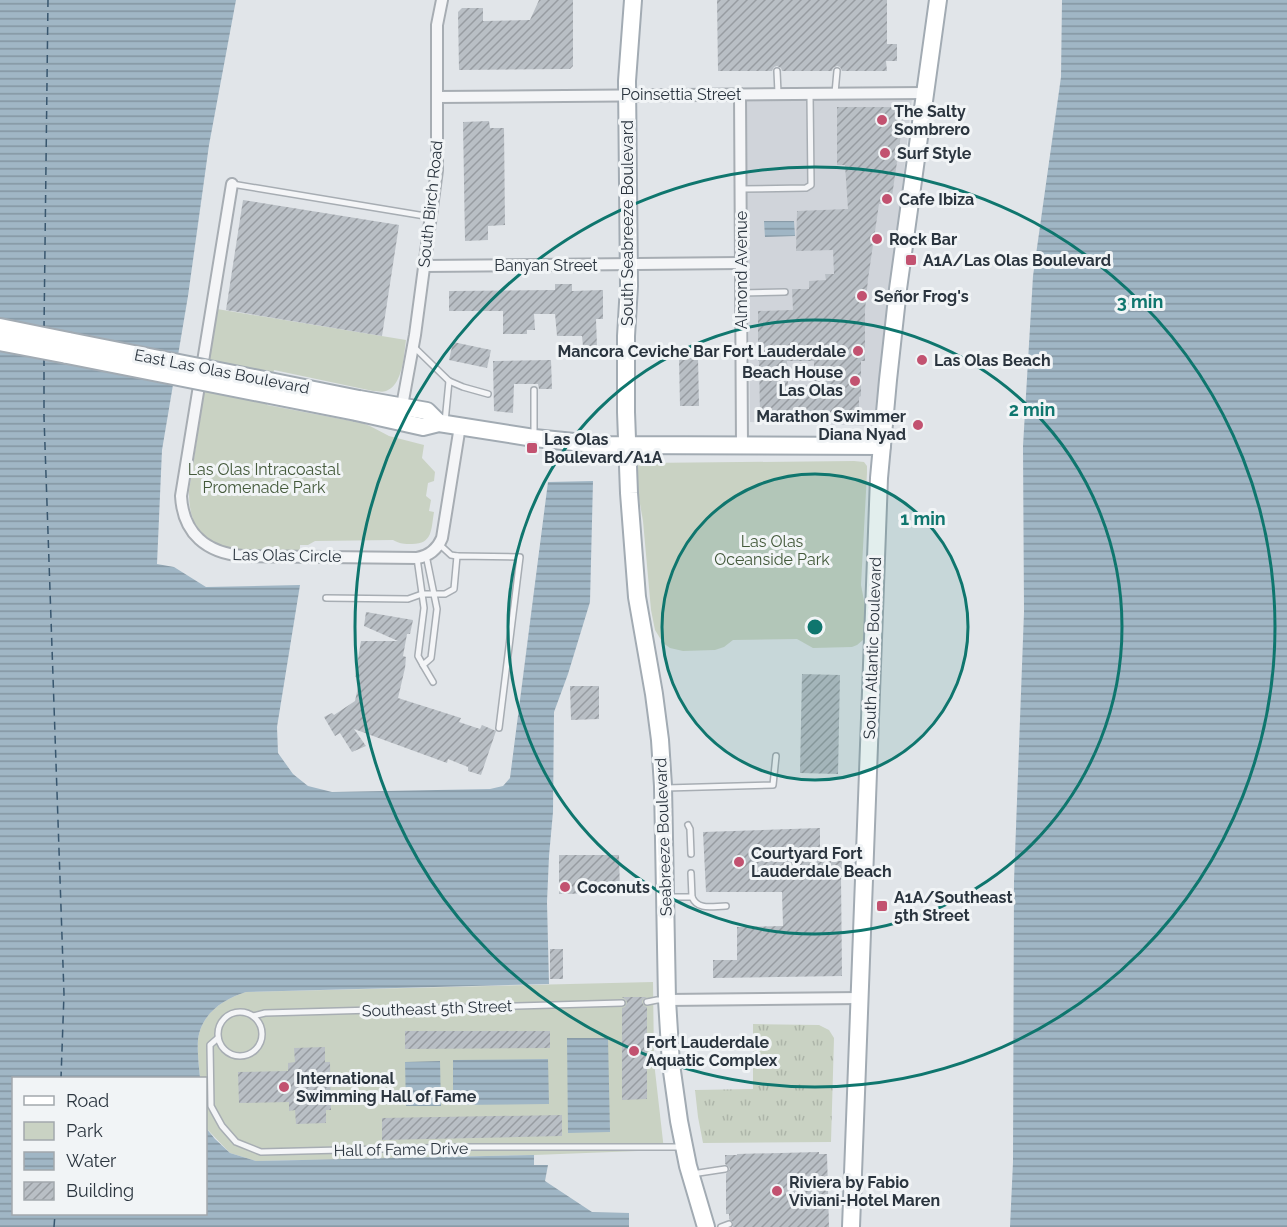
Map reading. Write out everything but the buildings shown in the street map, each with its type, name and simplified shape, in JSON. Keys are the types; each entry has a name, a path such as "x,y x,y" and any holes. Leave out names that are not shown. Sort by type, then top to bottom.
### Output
{"main road":[{"name":"South Seabreeze Boulevard","path":"627,446 627,95 633,0"},
{"name":"South Atlantic Boulevard","path":"851,1227 882,446 897,289 938,0"},
{"name":"East Las Olas Boulevard","path":"0,327 358,405 423,427 448,424 534,438 627,446 882,446"},
{"name":"East Las Olas Boulevard","path":"0,342 358,405 402,406 427,411 448,424"},
{"name":"Seabreeze Boulevard","path":"627,446 635,578 658,717 663,788 667,1000 671,1064 684,1147 706,1227"}],"street":[{"name":"South Birch Road","path":"402,406 413,346 438,160 437,25 441,0"},
{"name":"Poinsettia Street","path":"437,97 925,93"},
{"name":"Almond Avenue","path":"740,94 742,445"},
{"name":"Las Olas Circle","path":"232,184 182,486 182,505 192,531 206,545 224,554 233,555 421,556"},
{"name":"Banyan Street","path":"424,266 740,263"},
{"path":"421,556 431,553 439,544 443,532 448,424"},
{"path":"667,1000 860,998"}],"lane":[{"path":"777,71 778,93"},
{"path":"835,93 837,71"},
{"path":"740,189 806,188 811,185 810,93"},
{"path":"232,184 431,217"},
{"path":"741,293 785,292"},
{"path":"413,346 449,381 488,394"},
{"path":"448,424 449,381"},
{"path":"534,390 534,438"},
{"path":"439,544 451,555 457,556 520,557 499,728"},
{"path":"421,556 424,608 418,656 433,682"},
{"path":"421,556 437,609 431,658 423,665"},
{"path":"326,598 408,598 422,594 445,594 454,589 457,556"},
{"path":"663,788 773,785 776,756"},
{"path":"688,825 691,854"},
{"path":"691,873 694,904 699,907 726,906"},
{"path":"666,897 692,897"},
{"path":"647,1002 667,1000"},
{"name":"Southeast 5th Street","path":"218,1038 221,1021 226,1016 239,1011 253,1016 277,1012 622,1003"},
{"path":"218,1038 222,1048 234,1056 242,1056 256,1050 260,1044 262,1028 253,1016"},
{"name":"Hall of Fame Drive","path":"218,1038 210,1045 211,1106 222,1126 236,1142 261,1152 461,1147 684,1147"},
{"path":"690,1174 726,1169"},
{"path":"720,1227 729,1224"}],"shaded area":[{"path":"912,98 876,426 750,422 746,101"}],"green space":[{"name":"Las Olas Intracoastal Promenade Park","path":"217,309 406,340 400,375 393,386 386,391 373,391 274,370 267,405 362,423 389,436 424,445 422,458 435,472 434,481 428,483 426,496 431,500 429,511 434,512 430,534 424,541 402,544 393,540 315,541 308,545 300,545 300,551 261,552 225,548 210,541 199,530 191,514 189,491"},
{"name":"Las Olas Oceanside Park","path":"864,462 867,466 861,585 866,611 863,640 852,647 813,648 797,639 733,640 715,650 683,651 670,648 663,643 655,630 651,610 643,521 637,487 637,466 644,463"},
{"path":"653,982 654,1062 664,1150 256,1161 230,1153 207,1129 207,1077 200,1077 198,1040 208,1015 214,1009 221,1003 246,992"},
{"path":"753,1024 819,1025 829,1030 834,1038 831,1142 703,1143 695,1090 753,1089"}],"water":[{"path":"0,0 236,0 209,145 188,296 162,450 157,564 174,567 206,587 300,585 277,727 278,753 293,774 308,786 332,792 490,789 503,786 510,778 548,482 593,481 590,602 554,712 553,812 547,902 549,984 246,992 221,1003 208,1015 198,1040 200,1077 12,1077 12,1215 207,1215 207,1129 230,1153 256,1161 534,1155 534,1165 548,1165 545,1181 592,1212 629,1213 629,1227 0,1227"},
{"path":"1062,0 1287,0 1287,1227 1010,1227 1013,1162 1014,881 1024,612 1023,446 1033,276 1061,77"},
{"path":"764,221 794,221 795,236 765,237"},
{"path":"567,1038 608,1038 610,1132 568,1133"},
{"path":"548,1059 549,1104 453,1105 453,1060"},
{"path":"440,1061 441,1106 406,1106 405,1062"}],"ferry route":[{"path":"44,329 48,0"},
{"path":"44,358 44,417 64,994 61,1077"},
{"path":"54,1227 55,1215"}],"place":[{"name":"The Salty Sombrero","path":"882,120"},
{"name":"Surf Style","path":"885,153"},
{"name":"Cafe Ibiza","path":"887,199"},
{"name":"Rock Bar","path":"877,239"},
{"name":"A1A/Las Olas Boulevard","path":"911,260"},
{"name":"Señor Frog's","path":"862,296"},
{"name":"Mancora Ceviche Bar Fort Lauderdale","path":"858,351"},
{"name":"Las Olas Beach","path":"922,360"},
{"name":"Beach House Las Olas","path":"855,381"},
{"name":"Marathon Swimmer Diana Nyad","path":"918,425"},
{"name":"Las Olas Boulevard/A1A","path":"532,448"},
{"name":"Courtyard Fort Lauderdale Beach","path":"739,862"},
{"name":"Coconuts","path":"565,887"},
{"name":"A1A/Southeast 5th Street","path":"882,906"},
{"name":"Fort Lauderdale Aquatic Complex","path":"634,1051"},
{"name":"International Swimming Hall of Fame","path":"284,1087"},
{"name":"Riviera by Fabio Viviani-Hotel Maren","path":"777,1191"}]}
